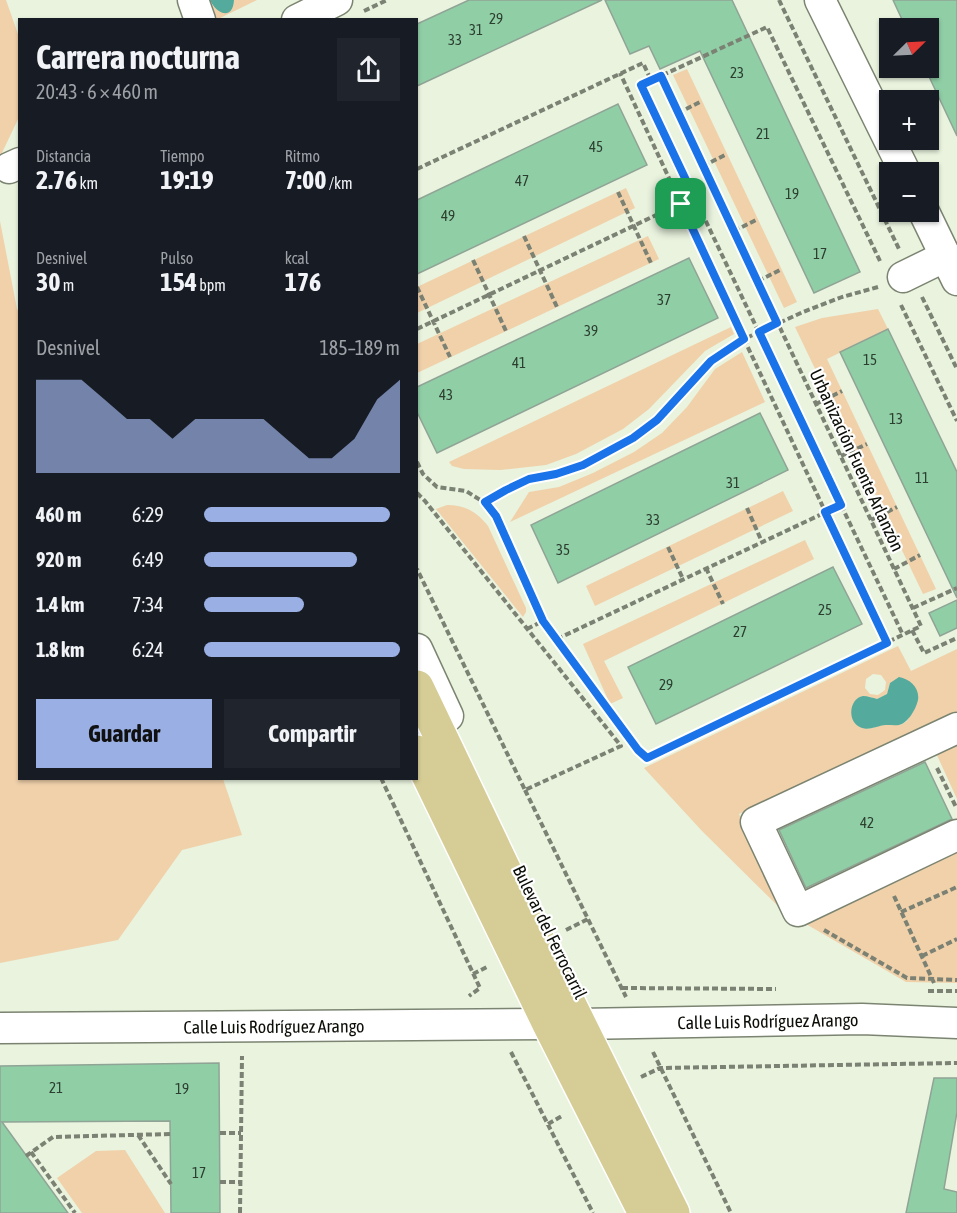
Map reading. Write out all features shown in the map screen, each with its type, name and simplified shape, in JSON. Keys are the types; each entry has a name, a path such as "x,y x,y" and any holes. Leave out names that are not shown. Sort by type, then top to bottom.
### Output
{"main road":[{"name":"Bulevar del Ferrocarril","path":"418,689 463,785 645,1213"},
{"name":"Bulevar del Ferrocarril","path":"418,754 564,1024 674,1213"}],"street":[{"path":"193,0 199,18"},
{"path":"820,0 900,162"},
{"path":"305,18 347,7"},
{"path":"899,279 951,268 929,222"},
{"name":"Bulevar del Ferrocarril","path":"418,651 535,902 564,1024 630,1213"},
{"path":"957,728 756,822 798,910 957,835"},
{"name":"Bulevar del Ferrocarril","path":"415,780 564,1024 688,1213"},
{"name":"Calle Luis Rodríguez Arango","path":"0,1028 564,1024 862,1019 957,1023"}],"path":[{"path":"347,7 387,0"},
{"path":"779,0 899,279 957,421"},
{"path":"418,329 694,197 641,85 767,27 899,279 957,369"},
{"path":"418,169 643,63 651,80"},
{"path":"620,73 887,643"},
{"name":"Urbanización Fuente Arlanzón","path":"661,76 913,608 921,626 912,630"},
{"path":"678,113 702,101"},
{"path":"703,166 727,154"},
{"path":"618,192 651,263"},
{"name":"Urbanización Fuente Arlanzón","path":"694,197 903,635"},
{"path":"734,231 758,219"},
{"path":"524,236 556,307"},
{"path":"473,260 506,331"},
{"path":"758,281 782,269"},
{"path":"418,289 450,357"},
{"path":"485,502 529,479 556,474 583,465 633,438 657,420 711,361 744,339 777,323 843,297 867,291"},
{"path":"816,404 842,391"},
{"path":"841,456 867,444"},
{"path":"418,464 423,474 437,487 466,491 485,502 496,516 543,621 638,750 647,758 912,630 924,653 957,638"},
{"path":"418,494 529,628 621,746 525,790"},
{"name":"Urbanización Fuente Arlanzón","path":"557,639 841,505"},
{"path":"871,520 897,507"},
{"path":"747,508 762,542"},
{"path":"668,547 683,579"},
{"path":"894,568 920,555"},
{"path":"706,568 723,604"},
{"path":"418,571 622,988"},
{"path":"913,608 957,588"},
{"path":"529,628 543,621"},
{"path":"926,743 957,811"},
{"path":"382,780 480,988 466,998"},
{"path":"882,871 934,981"},
{"path":"901,912 957,886"},
{"path":"798,910 804,918 907,978 934,981 957,980"},
{"path":"566,930 588,919"},
{"path":"922,956 957,939"},
{"path":"473,974 490,966"},
{"path":"510,1050 593,1213"},
{"path":"652,1051 731,1213"},
{"name":"Calle Luis Rodríguez Arango","path":"240,1213 242,1056"},
{"path":"642,1077 660,1068 957,1063"},
{"path":"548,1124 563,1116"},
{"path":"220,1133 241,1133"},
{"path":"26,1156 53,1137 170,1134"},
{"path":"138,1135 171,1184"},
{"path":"31,1152 75,1213"},
{"path":"220,1182 240,1182"}],"shaded area":[{"path":"0,0 6,0 18,34 18,119 0,157"},
{"path":"203,0 210,0 213,6 231,11 234,0 257,0 220,18 210,18"},
{"path":"687,69 797,302 784,308 673,75"},
{"path":"626,188 635,208 418,313 418,287"},
{"path":"0,221 18,311 18,780 223,780 242,835 182,850 118,940 0,963"},
{"path":"648,236 659,259 418,373 418,344"},
{"path":"878,309 888,329 827,359 936,589 923,594 795,327 822,318"},
{"path":"731,327 734,334 705,351 649,409 623,429 576,454 546,465 500,470 464,469 452,466 449,462"},
{"path":"742,352 765,402 510,522 529,492 559,487 593,473 634,452 662,433 687,407 715,369"},
{"path":"783,491 793,511 595,606 586,586"},
{"path":"447,505 470,510 488,526 526,608 523,617 436,509"},
{"path":"805,540 814,559 604,661 623,698 610,704 583,644"},
{"path":"898,646 911,671 957,649 957,711 739,814 786,911 778,906 702,831 644,768","holes":["873,674 881,675 886,682 885,690 878,695 870,694 865,688 866,679","890,683 918,700 907,721 900,725 882,725 868,729 853,705 863,696 877,699 887,694"]},
{"path":"957,743 957,799 936,753"},
{"path":"957,845 957,983 906,982 799,920"},
{"path":"125,1150 165,1213 82,1213 57,1178 96,1151"}],"water":[{"path":"210,0 234,0 233,7 228,13 220,12"},
{"path":"899,677 907,680 916,688 918,696 917,704 908,719 899,725 866,729 858,726 851,714 855,701 863,696 877,699 887,694 890,683"}],"building":[{"path":"469,0 602,0 418,86 418,24"},
{"path":"605,0 732,0 860,272 814,293 700,51 660,69 649,46 630,54"},
{"path":"893,0 957,0 957,136 939,98 939,90 935,90 930,78 939,78 939,18 901,18"},
{"path":"618,104 647,165 418,274 418,200"},
{"path":"689,258 718,318 437,453 418,414 418,387"},
{"path":"888,329 957,472 957,598 840,352"},
{"path":"760,413 788,470 558,583 531,525"},
{"path":"833,567 862,624 656,724 628,667"},
{"path":"957,600 957,628 940,636 929,613"},
{"path":"925,762 952,819 806,888 779,830"},
{"path":"219,1063 220,1213 171,1213 170,1121 2,1122 68,1213 0,1213 0,1066"},
{"path":"934,1078 957,1078 957,1112 944,1189 957,1192 957,1213 906,1213"}],"route":[{"path":"661,76 777,323 759,332 841,505 825,512 887,643 647,758 638,750 543,621 496,516 485,502 529,479 556,474 583,465 633,438 657,420 711,361 744,339 681,204 694,197 641,85 661,76"}]}
